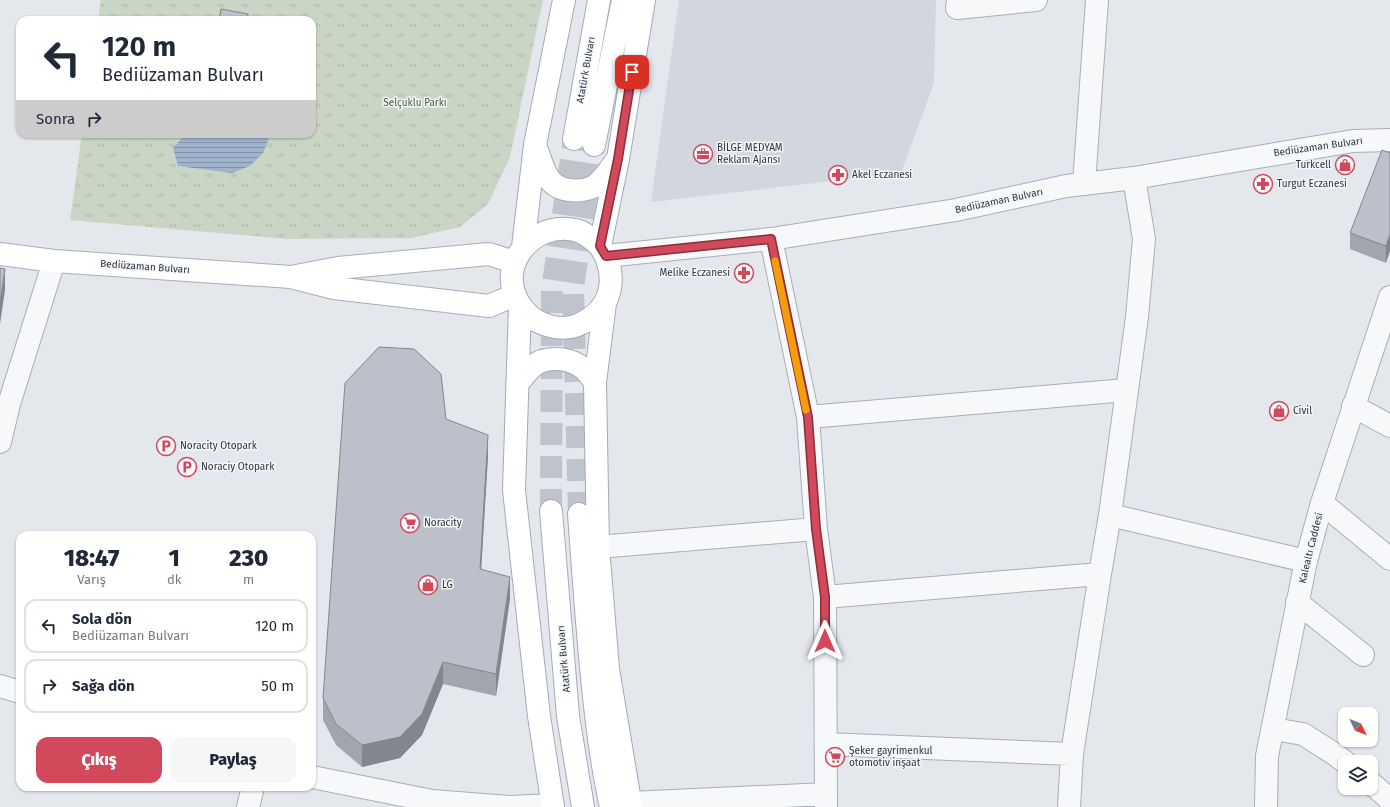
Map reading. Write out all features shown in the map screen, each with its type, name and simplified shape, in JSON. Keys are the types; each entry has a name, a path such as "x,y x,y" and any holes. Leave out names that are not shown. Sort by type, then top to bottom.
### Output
{"main road":[{"path":"553,806 539,716 514,490 517,384 517,300 512,278 518,254 535,145 564,0"},
{"name":"Atatürk Bulvarı","path":"574,139 599,0"},
{"path":"594,145 623,0"},
{"path":"603,251 644,0"},
{"path":"535,145 548,178 558,187 570,190 580,190 592,187 601,180 618,159"},
{"path":"291,277 338,268 489,254 518,254 534,237 547,230 561,228 576,230 589,236 603,251 611,271 611,276 610,287 605,303 596,382 598,547 608,669 624,806"},
{"name":"Bediüzaman Bulvarı","path":"0,254 54,261 291,277"},
{"path":"291,277 334,288 489,306 517,300"},
{"path":"517,300 528,315 538,322 563,328 576,326 587,321 597,313 605,303"},
{"path":"517,384 533,366 543,361 556,359 568,360 580,366 596,382"},
{"name":"Atatürk Bulvarı","path":"551,510 568,716 584,807"},
{"path":"579,514 586,618 604,779 624,806"}],"street":[{"path":"958,4 1036,0"},
{"path":"1084,184 1097,0"},
{"name":"Bediüzaman Bulvarı","path":"603,251 771,239 956,210 1066,186 1134,178 1226,161 1352,141 1390,140"},
{"path":"1069,807 1072,754 1110,515 1137,317 1144,238 1134,178"},
{"path":"624,806 826,801 825,597 816,529 808,417 771,239"},
{"path":"0,442 5,403 54,261"},
{"name":"Kalealtı Caddesi","path":"1266,807 1267,756 1306,561 1322,503 1390,297"},
{"path":"808,417 1126,390"},
{"path":"1353,406 1390,426"},
{"path":"1322,503 1390,559"},
{"path":"1110,515 1306,561"},
{"path":"598,547 816,529"},
{"path":"825,597 1100,574"},
{"path":"1297,602 1363,654"},
{"path":"0,686 16,691"},
{"path":"1273,729 1303,734 1338,757"},
{"path":"826,744 1072,754"},
{"path":"316,778 432,801 510,807 553,806"},
{"path":"1378,789 1390,800"},
{"path":"248,807 252,791"}],"shaded area":[{"path":"679,0 936,0 934,83 901,173 651,202"}],"green space":[{"name":"Selçuklu Parkı","path":"101,0 543,0 510,157 488,204 460,227 411,238 287,239 70,220 81,138 316,138 316,16 99,16"}],"water":[{"path":"182,138 269,138 263,153 250,166 232,173 178,166 173,148"}],"building":[{"path":"221,9 248,14 248,16 220,16"},
{"path":"1382,150 1390,153 1390,234 1386,246 1350,233"},
{"path":"0,268 5,269 0,303"},
{"name":"Noracity","path":"379,347 414,349 441,374 446,419 488,435 480,569 510,577 496,674 443,662 422,714 400,737 362,745 336,724 323,698 345,383"}],"tunnel":[{"path":"551,511 552,290 574,139"},
{"path":"579,514 573,287 594,145"}],"slow traffic":[{"path":"775,261 806,410"}],"place":[{"name":"BİLGE MEDYAM Reklam Ajansı","path":"703,154"},
{"name":"Turkcell","path":"1345,165"},
{"name":"Akel Eczanesi","path":"838,175"},
{"name":"Turgut Eczanesi","path":"1263,184"},
{"name":"Melike Eczanesi","path":"744,273"},
{"name":"Civil","path":"1279,411"},
{"name":"Noracity Otopark","path":"166,446"},
{"name":"Noraciy Otopark","path":"187,467"},
{"name":"Noracity","path":"410,523"},
{"name":"LG","path":"428,585"},
{"name":"Şeker gayrimenkul otomotiv inşaat","path":"835,757"}],"route":[{"path":"632,72 618,159 600,246 606,256 771,239 808,417 816,529 825,597 825,641"}]}
